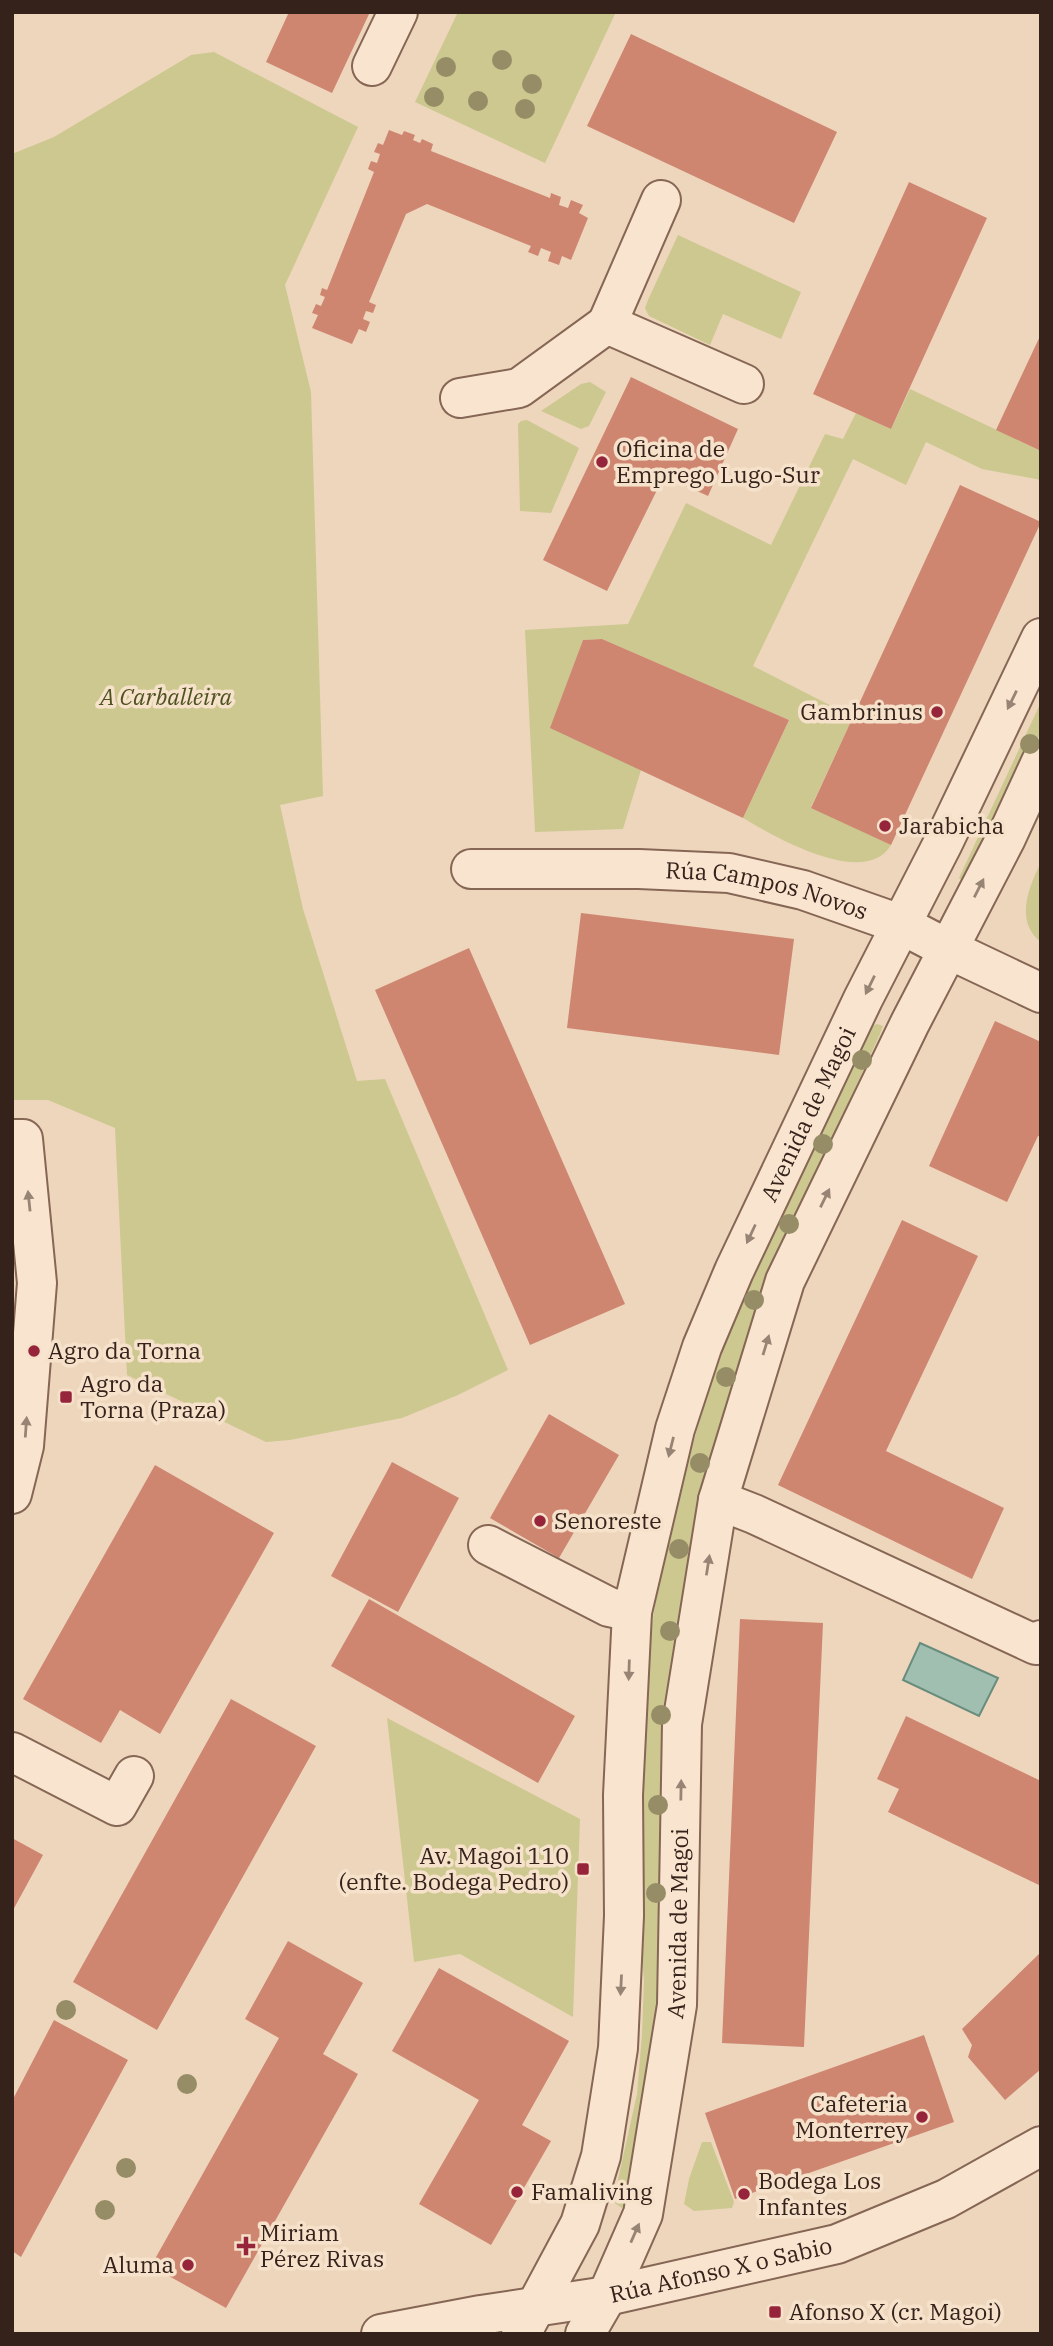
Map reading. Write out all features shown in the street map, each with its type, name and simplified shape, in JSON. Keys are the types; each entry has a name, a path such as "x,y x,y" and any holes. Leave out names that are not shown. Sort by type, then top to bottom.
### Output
{"street":[{"path":"372,66 398,12"},
{"path":"460,398 519,388 607,324 661,200"},
{"path":"607,324 744,384"},
{"name":"Avenida de Magoi","path":"530,2320 580,2224 601,2156 618,2048 624,1916 623,1795 632,1612 675,1429 702,1346 740,1258 1041,638"},
{"name":"Avenida de Magoi","path":"584,2334 607,2296 643,2214 677,2005 682,1724 718,1500 785,1281 910,1023 1006,838 1041,761"},
{"name":"Rúa Campos Novos","path":"471,869 639,869 729,873 803,890 900,924 1041,993"},
{"path":"12,1139 23,1139 37,1283 24,1446 12,1494"},
{"path":"718,1500 778,1525 1036,1645 1041,1640"},
{"path":"488,1545 609,1607 632,1612"},
{"path":"12,1752 117,1806 134,1776"},
{"name":"Rúa Afonso X o Sabio","path":"381,2334 530,2320 607,2296 836,2244 946,2199 1041,2146"}],"green space":[{"path":"454,12 616,12 545,163 415,102 457,14"},
{"name":"A Carballeira","path":"214,52 358,127 285,285 311,392 323,796 280,805 303,909 357,1081 385,1079 508,1370 458,1395 402,1418 290,1440 266,1442 127,1375 115,1128 48,1100 12,1100 12,154 54,137 191,55"},
{"path":"678,235 801,292 781,339 723,314 710,345 649,316 645,308"},
{"path":"590,382 606,392 589,426 581,429 541,411 581,384"},
{"path":"910,389 1041,451 1041,480 982,469 926,442 906,485 853,459 753,666 853,717 811,807 891,845 878,857 861,862 841,861 797,846 743,818 789,720 602,639 583,640 551,727 641,770 623,829 535,832 525,630 628,624 686,503 771,545 825,434 843,439 856,413 891,429"},
{"path":"527,420 579,448 551,513 520,511 518,424"},
{"path":"1041,702 1041,732 996,829 964,882 959,878"},
{"path":"1041,862 1041,942 1028,924 1026,904"},
{"path":"877,1024 883,1026 880,1034 794,1221 745,1359 667,1991 630,2204 622,2208 613,2202 637,2094 642,2034 644,1980 640,1940 641,1704 670,1525 708,1391 752,1278 870,1027"},
{"path":"387,1718 580,1819 573,2017 460,1954 414,1962"},
{"path":"702,2142 711,2142 734,2202 732,2208 694,2211 684,2204 689,2179"}],"shaded area":[{"path":"920,1643 998,1678 979,1716 903,1680"}],"building":[{"path":"289,12 370,12 332,93 266,62"},
{"path":"631,34 837,132 794,223 587,126"},
{"path":"389,130 402,135 404,131 415,135 413,140 420,143 422,139 433,144 431,151 550,198 551,193 561,197 559,205 568,208 571,200 583,205 579,213 588,218 571,260 562,256 559,265 548,261 551,252 541,248 538,256 528,252 531,246 427,204 406,214 369,302 376,305 373,313 366,311 363,319 370,322 366,332 359,329 352,344 312,328 318,315 312,313 316,304 321,306 325,297 320,295 322,288 327,290 374,172 368,169 371,161 377,163 380,154 374,152 378,143 383,145"},
{"path":"909,182 987,218 891,429 813,394"},
{"path":"1041,334 1041,451 996,430"},
{"path":"631,377 738,429 708,496 664,476 607,591 543,560"},
{"path":"960,485 1041,522 891,845 811,808"},
{"path":"602,639 789,720 743,818 550,728 583,640"},
{"path":"581,913 794,939 779,1055 567,1028"},
{"path":"469,948 625,1304 530,1345 375,990"},
{"path":"995,1021 1041,1042 1041,1137 1038,1136 1007,1202 929,1166"},
{"path":"902,1220 978,1256 886,1451 1004,1508 972,1579 778,1485"},
{"path":"549,1414 619,1455 559,1558 490,1518"},
{"path":"392,1462 459,1498 398,1612 331,1576"},
{"path":"155,1465 274,1533 160,1734 120,1710 101,1743 23,1699"},
{"path":"369,1599 575,1716 538,1783 331,1666"},
{"path":"740,1619 823,1623 804,2047 722,2043"},
{"path":"231,1699 316,1746 157,2030 73,1982"},
{"path":"906,1716 1041,1781 1041,1886 888,1812 899,1789 877,1779"},
{"path":"12,1838 43,1855 12,1912"},
{"path":"288,1941 363,1983 323,2054 358,2074 226,2308 151,2266 279,2038 245,2019"},
{"path":"1041,1952 1041,2069 1005,2100 968,2057 972,2045 962,2029"},
{"path":"439,1968 569,2041 522,2125 551,2141 491,2245 419,2204 479,2100 392,2051"},
{"path":"54,2020 128,2060 21,2257 12,2251 12,2101"},
{"path":"924,2035 954,2122 735,2199 705,2113"}],"place":[{"name":"Oficina de Emprego Lugo-Sur","path":"602,462"},
{"name":"Gambrinus","path":"937,712"},
{"name":"Jarabicha","path":"885,826"},
{"name":"Agro da Torna","path":"34,1351"},
{"name":"Agro da Torna (Praza)","path":"66,1397"},
{"name":"Senoreste","path":"540,1521"},
{"name":"Av. Magoi 110 (enfte. Bodega Pedro)","path":"583,1869"},
{"name":"Cafeteria Monterrey","path":"922,2117"},
{"name":"Famaliving","path":"517,2192"},
{"name":"Bodega Los Infantes","path":"744,2194"},
{"name":"Miriam Pérez Rivas","path":"246,2246"},
{"name":"Aluma","path":"188,2265"},
{"name":"Afonso X (cr. Magoi)","path":"775,2312"}]}
